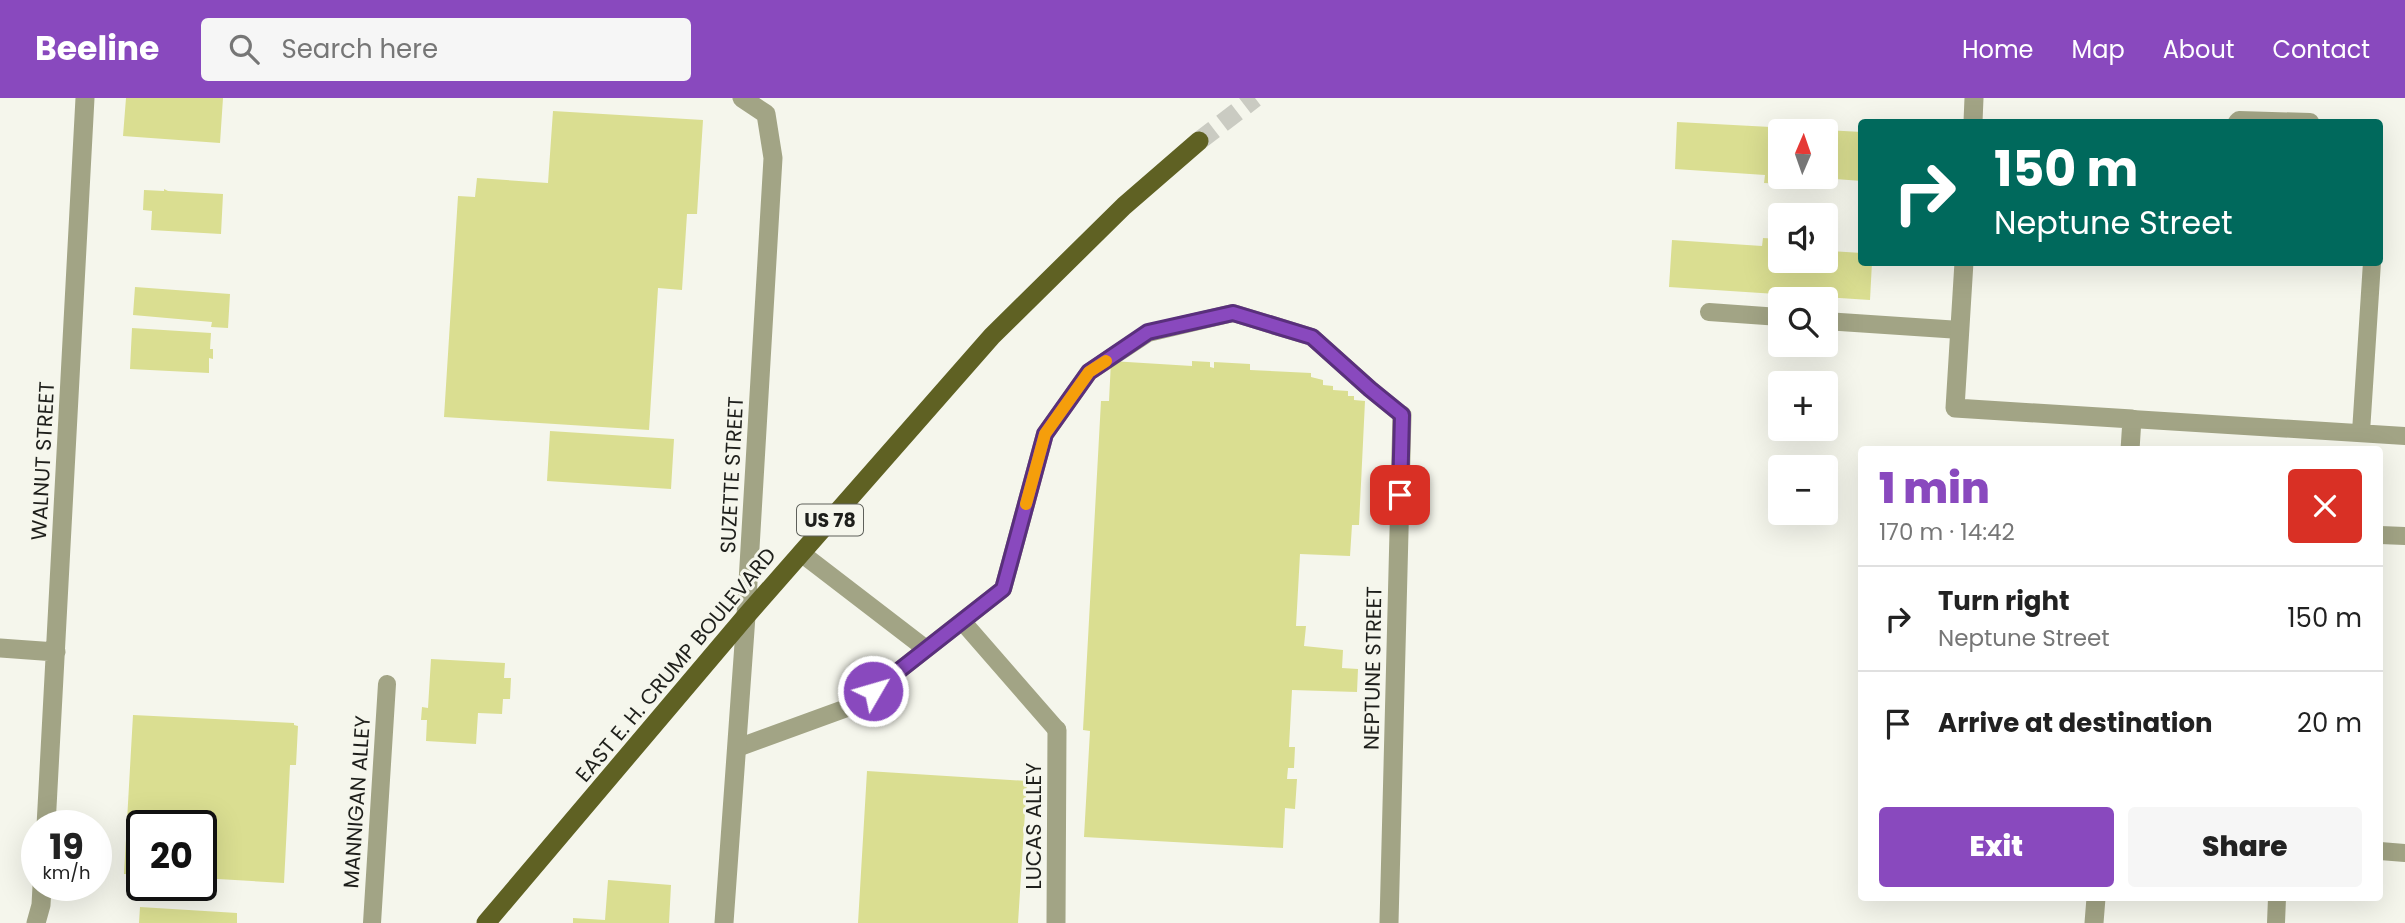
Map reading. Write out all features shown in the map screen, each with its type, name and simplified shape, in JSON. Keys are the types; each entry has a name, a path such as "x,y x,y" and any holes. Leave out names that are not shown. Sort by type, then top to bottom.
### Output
{"main road":[{"name":"EAST E. H. CRUMP BOULEVARD","path":"486,923 746,616 992,336 1124,205 1199,141"}],"street":[{"name":"WALNUT STREET","path":"47,810 85,98"},
{"name":"SUZETTE STREET","path":"724,923 774,158 766,114 742,98"},
{"path":"1973,119 1974,98"},
{"path":"1964,266 1955,408 2132,419 2130,446"},
{"name":"NEPTUNE STREET","path":"1389,923 1402,415"},
{"path":"0,648 56,652"},
{"name":"LUCAS ALLEY","path":"1056,923 1057,730"},
{"path":"36,923 41,901"},
{"path":"2094,923 2096,901"}],"lane":[{"path":"2361,432 2372,266"},
{"path":"1709,312 1768,316"},
{"path":"737,748 855,705 1003,589 1045,434 1089,372 1148,332 1233,313 1312,337 1402,415"},
{"path":"1838,322 1960,330"},
{"path":"2132,419 2405,436"},
{"path":"2383,535 2405,536"},
{"path":"801,553 926,649"},
{"path":"962,621 1057,730"},
{"name":"MANNIGAN ALLEY","path":"372,923 387,684"},
{"path":"2383,851 2405,853"},
{"path":"2276,923 2277,901"}],"building":[{"path":"126,98 223,98 220,143 123,136"},
{"path":"553,111 703,120 697,214 687,214 682,290 658,288 649,430 444,417 458,196 475,197 477,178 548,183"},
{"path":"1677,122 1768,127 1768,183 1764,183 1765,175 1675,169"},
{"path":"1838,131 1858,132 1858,181 1838,179"},
{"path":"144,190 223,194 221,234 151,230 152,211 143,210"},
{"path":"1763,238 1768,238 1768,273 1838,273 1838,252 1858,253 1858,266 1872,266 1870,300 1838,298 1838,287 1768,287 1768,293 1669,287 1672,240 1762,246"},
{"path":"135,287 230,294 228,328 211,327 212,322 133,315"},
{"path":"132,328 211,333 210,349 213,349 213,359 209,358 209,373 130,369"},
{"path":"1111,361 1192,366 1192,361 1210,362 1210,367 1214,368 1214,362 1250,364 1250,370 1311,373 1311,377 1323,380 1323,385 1333,386 1333,390 1348,391 1348,396 1354,396 1354,400 1365,401 1359,525 1352,525 1350,556 1300,554 1296,626 1306,626 1304,646 1343,650 1342,668 1358,669 1357,692 1292,690 1289,747 1295,747 1294,768 1288,768 1287,779 1297,779 1295,809 1285,808 1283,848 1084,837 1090,731 1083,730 1101,401 1109,401"},
{"path":"550,431 674,439 671,489 547,481"},
{"path":"431,659 505,663 504,678 511,678 510,699 503,699 502,714 478,713 476,744 426,741 427,720 421,720 422,707 428,708"},
{"path":"133,715 294,723 298,726 296,765 290,765 284,883 217,879 217,810 128,810"},
{"path":"867,771 1027,781 1018,923 858,923"},
{"path":"126,839 126,874 124,874"},
{"path":"608,880 671,885 669,923 573,923 573,918 605,920"},
{"path":"140,907 237,913 237,923 139,923"}],"tunnel":[{"path":"1199,141 1255,98"}],"slow traffic":[{"path":"1026,504 1045,434 1089,372 1106,361"}],"route":[{"path":"873,691 1003,589 1045,434 1089,372 1148,332 1233,313 1312,337 1402,415 1400,495"}]}
